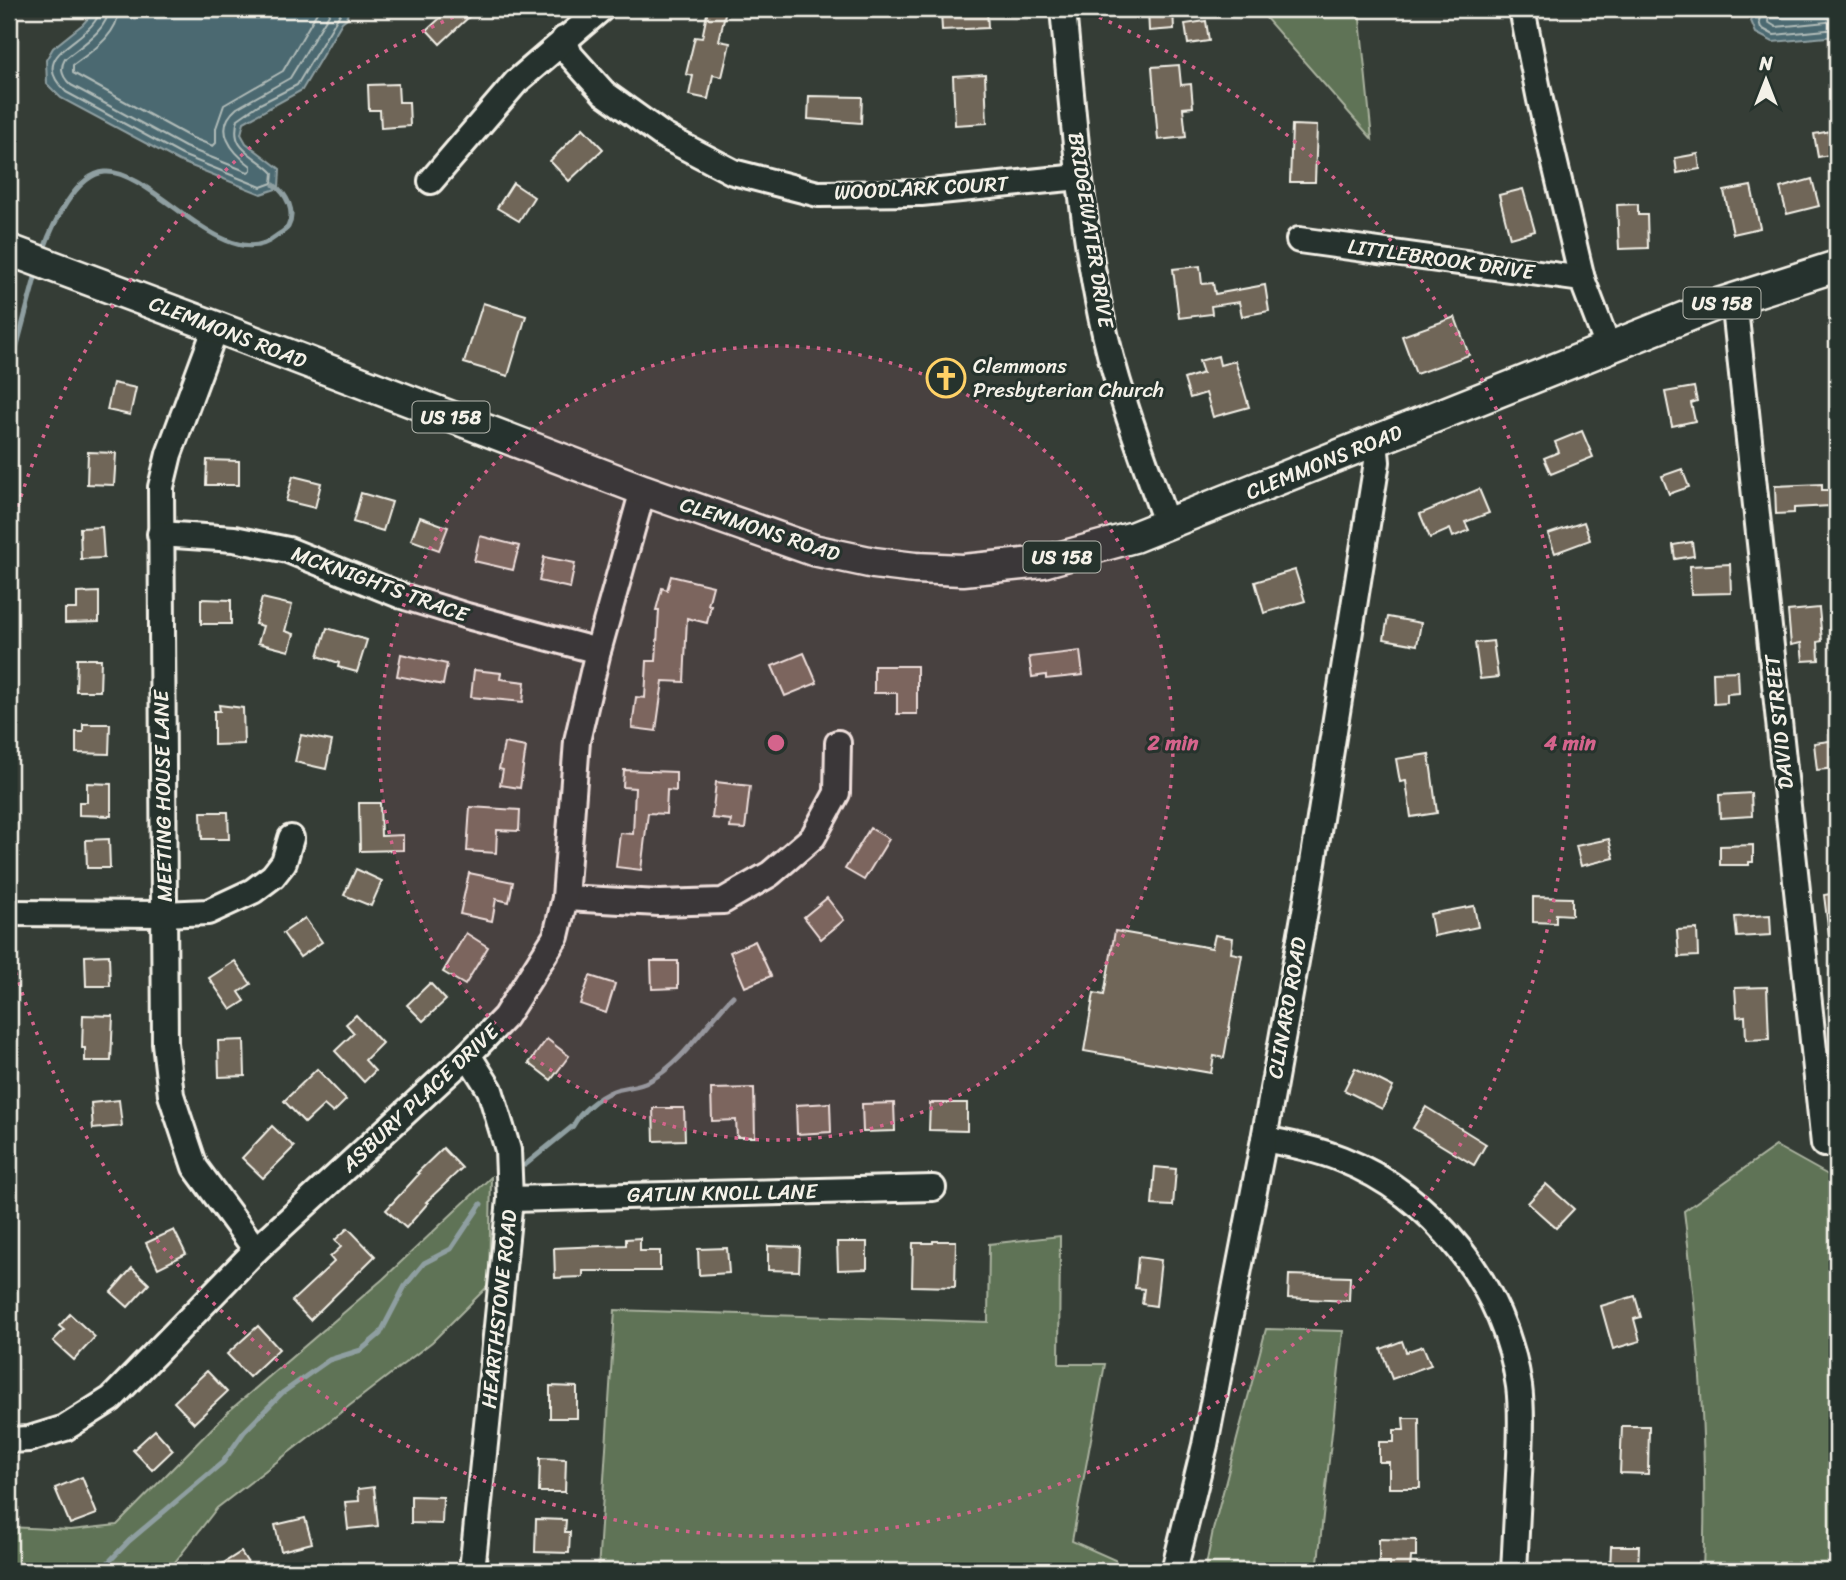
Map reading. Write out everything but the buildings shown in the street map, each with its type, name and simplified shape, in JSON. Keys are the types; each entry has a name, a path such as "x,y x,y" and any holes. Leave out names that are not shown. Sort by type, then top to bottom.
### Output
{"main road":[{"name":"CLEMMONS ROAD","path":"9,250 643,490 813,550 874,563 963,570 1043,562 1167,525 1608,347 1734,299 1837,266"}],"street":[{"path":"431,181 516,82 601,9"},
{"name":"BRIDGEWATER DRIVE","path":"1063,9 1079,177 1101,317 1133,431 1167,525"},
{"path":"1522,9 1539,100 1582,279 1608,347"},
{"name":"WOODLARK COURT","path":"564,39 570,55 604,93 664,136 733,172 818,194 920,193 1079,177"},
{"name":"LITTLEBROOK DRIVE","path":"1299,240 1582,279"},
{"name":"DAVID STREET","path":"1734,299 1824,1144"},
{"name":"MEETING HOUSE LANE","path":"216,327 169,453 161,486 165,1043 172,1095 195,1167 256,1251"},
{"name":"CLINARD ROAD","path":"1174,1571 1205,1445 1264,1139 1335,730 1377,462 1375,440"},
{"name":"ASBURY PLACE DRIVE","path":"9,1440 29,1439 65,1428 111,1399 256,1251 468,1055 505,1017 556,936 565,898 577,741 598,651 643,490"},
{"name":"MCKNIGHTS TRACE","path":"160,534 234,539 288,550 402,596 598,651"},
{"path":"565,898 659,903 723,901 770,874 813,837 837,793 838,743"},
{"path":"9,913 208,912 253,891 273,876 284,862 291,838"},
{"name":"HEARTHSTONE ROAD","path":"468,1055 490,1090 508,1150 510,1199 472,1571"},
{"path":"1264,1139 1342,1159 1383,1180 1408,1196 1436,1222 1474,1269 1507,1338 1519,1386 1521,1432 1514,1571"},
{"name":"GATLIN KNOLL LANE","path":"510,1199 933,1188"}],"green space":[{"path":"1258,9 1359,9 1372,139"},
{"path":"1776,1146 1837,1180 1837,1571 1703,1571 1701,1391 1684,1211"},
{"path":"491,1177 489,1285 432,1342 217,1508 168,1571 32,1571 31,1564 9,1563 9,1527 71,1530 117,1525 229,1411 383,1279"},
{"path":"1060,1236 1059,1364 1105,1364 1072,1541 1115,1560 1123,1571 598,1571 615,1310 988,1322 989,1244"},
{"path":"1266,1329 1343,1331 1317,1571 1205,1571 1213,1530"}],"water":[{"path":"96,9 348,9 347,18 342,22 302,90 244,122 241,134 246,143 280,169 279,188 261,194 179,161 61,98 47,84 46,60 53,48 83,24"},
{"path":"1756,9 1837,9 1837,36 1773,42 1756,33 1751,21"}],"waterway":[{"path":"44,249 75,191 94,175 105,172 124,175 212,233 234,243 256,246 282,232 290,221 289,204 283,193 274,185"},
{"path":"9,390 10,371 35,278"},
{"path":"525,1165 573,1126 585,1110 601,1097 645,1083 662,1073 684,1053 733,996"},
{"path":"100,1571 129,1541 223,1462 244,1432 282,1393 329,1360 361,1350 380,1334 405,1286 424,1263 451,1249 481,1204"}],"place":[{"name":"Clemmons Presbyterian Church","path":"946,378"}]}
